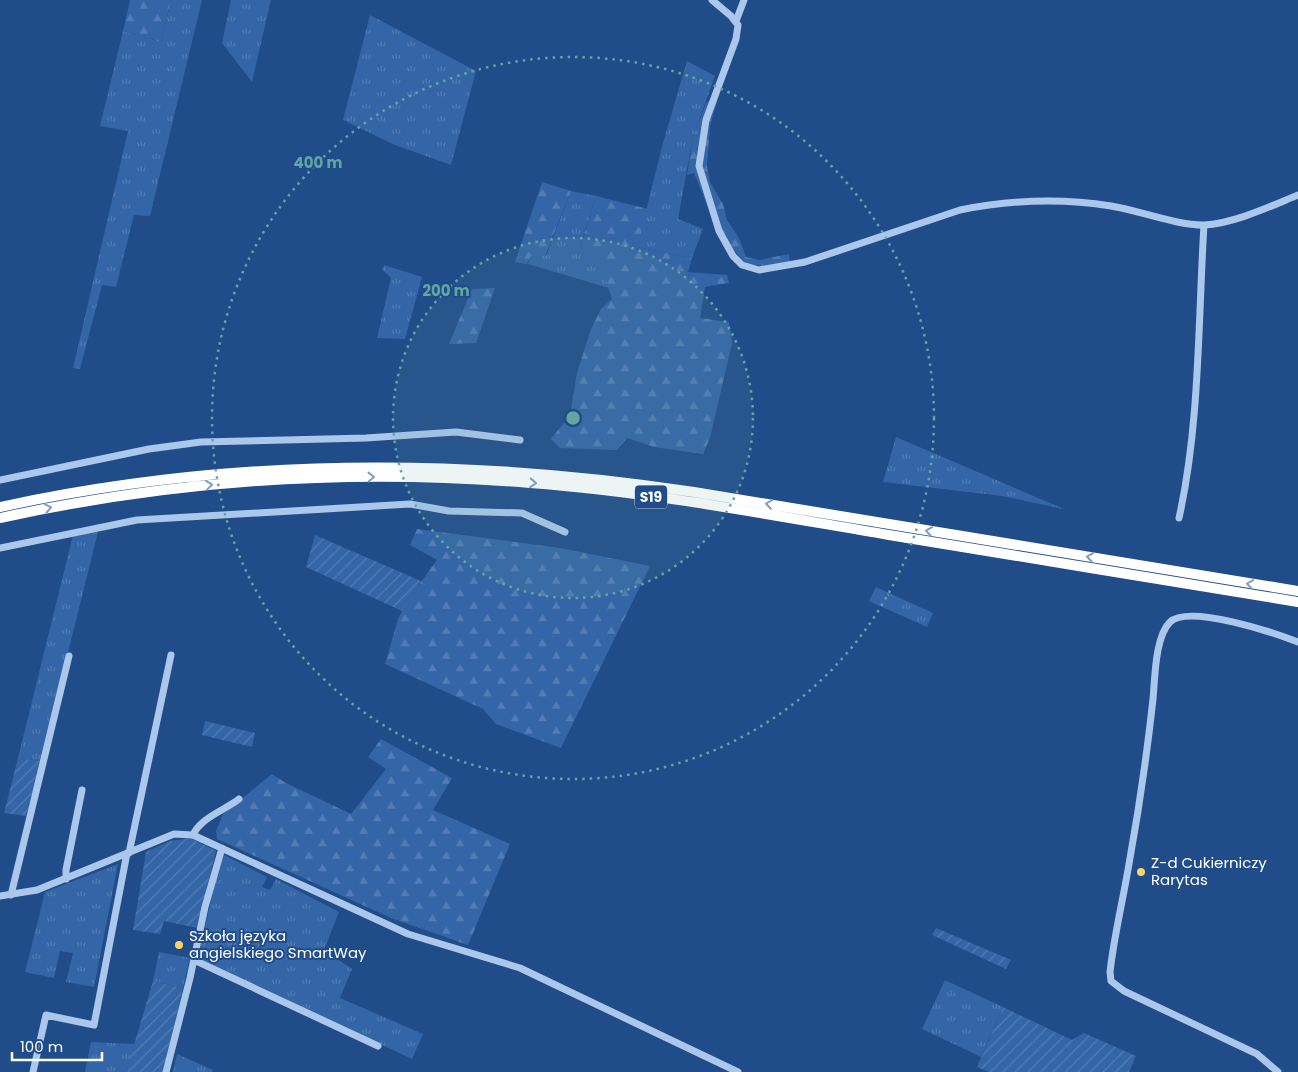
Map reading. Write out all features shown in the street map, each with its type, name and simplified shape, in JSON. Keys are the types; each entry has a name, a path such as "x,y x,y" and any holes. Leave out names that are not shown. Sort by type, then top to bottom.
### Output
{"highway":[{"name":"S19","path":"0,507 129,484 263,470 393,466 514,470 675,489 1298,592"},
{"name":"S19","path":"0,518 111,497 225,483 346,477 483,480 576,487 694,503 1298,602"}],"street":[{"path":"712,0 736,21"},
{"path":"744,0 736,21 736,39 706,120 699,166 723,239 733,256 746,268 760,270 796,264 960,210 1005,204 1046,201 1086,203 1204,224 1232,219 1298,195"},
{"path":"1179,518 1185,492 1191,444 1204,224"},
{"path":"0,480 149,449 201,442 366,438 456,432 520,440"},
{"path":"0,548 137,520 410,504 448,511 522,512 565,532"},
{"path":"1278,1072 1257,1054 1124,991 1111,981 1110,972 1140,798 1156,663 1164,631 1170,622 1176,618 1188,616 1262,628 1298,642"},
{"path":"33,1072 46,1015 94,1025 128,853 171,655"},
{"path":"11,895 69,656"},
{"path":"66,879 66,870 82,790"},
{"path":"193,835 203,821 224,811 239,800"},
{"path":"0,896 37,890 174,834 193,835 408,934 520,968 738,1072"},
{"path":"166,1072 205,907 222,848"},
{"path":"194,960 378,1046"}],"green space":[{"path":"130,0 171,0 161,42 123,31"},
{"path":"171,0 202,0 150,216 134,215 116,287 102,285 80,369 73,368 128,131 100,126 123,31 161,42"},
{"path":"231,0 271,0 252,82 222,43"},
{"path":"370,15 476,71 451,165 395,145 343,120"},
{"path":"687,61 715,76 693,137 678,219 703,229 692,258 637,247 663,143"},
{"path":"719,95 710,126 707,166 710,182 723,204 727,220 739,238 746,257 760,260 789,254 790,262 764,266 746,264 718,232 694,173 687,175 693,137 706,103"},
{"path":"542,182 571,191 545,256 531,256 527,264 515,262"},
{"path":"571,191 596,196 580,247 599,259 609,288 528,264 531,256 546,256"},
{"path":"596,196 648,209 637,247 692,258 688,272 727,275 729,283 705,287 700,318 729,322 732,343 710,438 703,454 654,447 627,438 617,450 560,448 551,439 570,415 577,373 591,329 601,309 612,299 599,259 580,248"},
{"path":"384,265 422,277 405,339 377,338 391,278 382,269"},
{"path":"495,288 476,343 449,344 472,289"},
{"path":"896,437 1064,509 1002,496 883,482"},
{"path":"417,529 560,548 650,566 561,748 496,724 483,709 385,664 398,619 409,598 437,560 410,545"},
{"path":"98,532 41,761 18,758 73,535"},
{"path":"315,535 421,581 402,611 306,567"},
{"path":"876,587 933,613 927,627 869,601"},
{"path":"205,721 255,733 252,747 202,735"},
{"path":"381,739 452,778 433,810 510,844 468,945 391,918 217,839 216,831 223,814 272,774 286,783 351,814 386,769 368,757"},
{"path":"18,758 41,761 26,816 4,813"},
{"path":"191,838 216,851 197,928 164,921 160,934 133,930 146,852 170,841"},
{"path":"224,855 267,877 262,887 270,890 276,879 339,912 324,950 352,969 340,998 423,1034 412,1059 198,958 216,878"},
{"path":"118,864 94,987 66,982 73,953 60,951 54,978 25,972 45,892"},
{"path":"936,928 1011,960 1006,969 932,935"},
{"path":"159,952 190,958 183,988 153,981"},
{"path":"945,980 1003,1007 981,1057 922,1029"},
{"path":"153,981 183,988 163,1072 126,1072"},
{"path":"1003,1007 1072,1040 1084,1033 1136,1056 1129,1072 989,1072 977,1067"},
{"path":"91,1042 135,1044 126,1072 85,1072"},
{"path":"177,1054 213,1070 212,1072 173,1072"}],"place":[{"name":"Z-d Cukierniczy Rarytas","path":"1141,872"},
{"name":"Szkoła języka angielskiego SmartWay","path":"179,945"}]}
